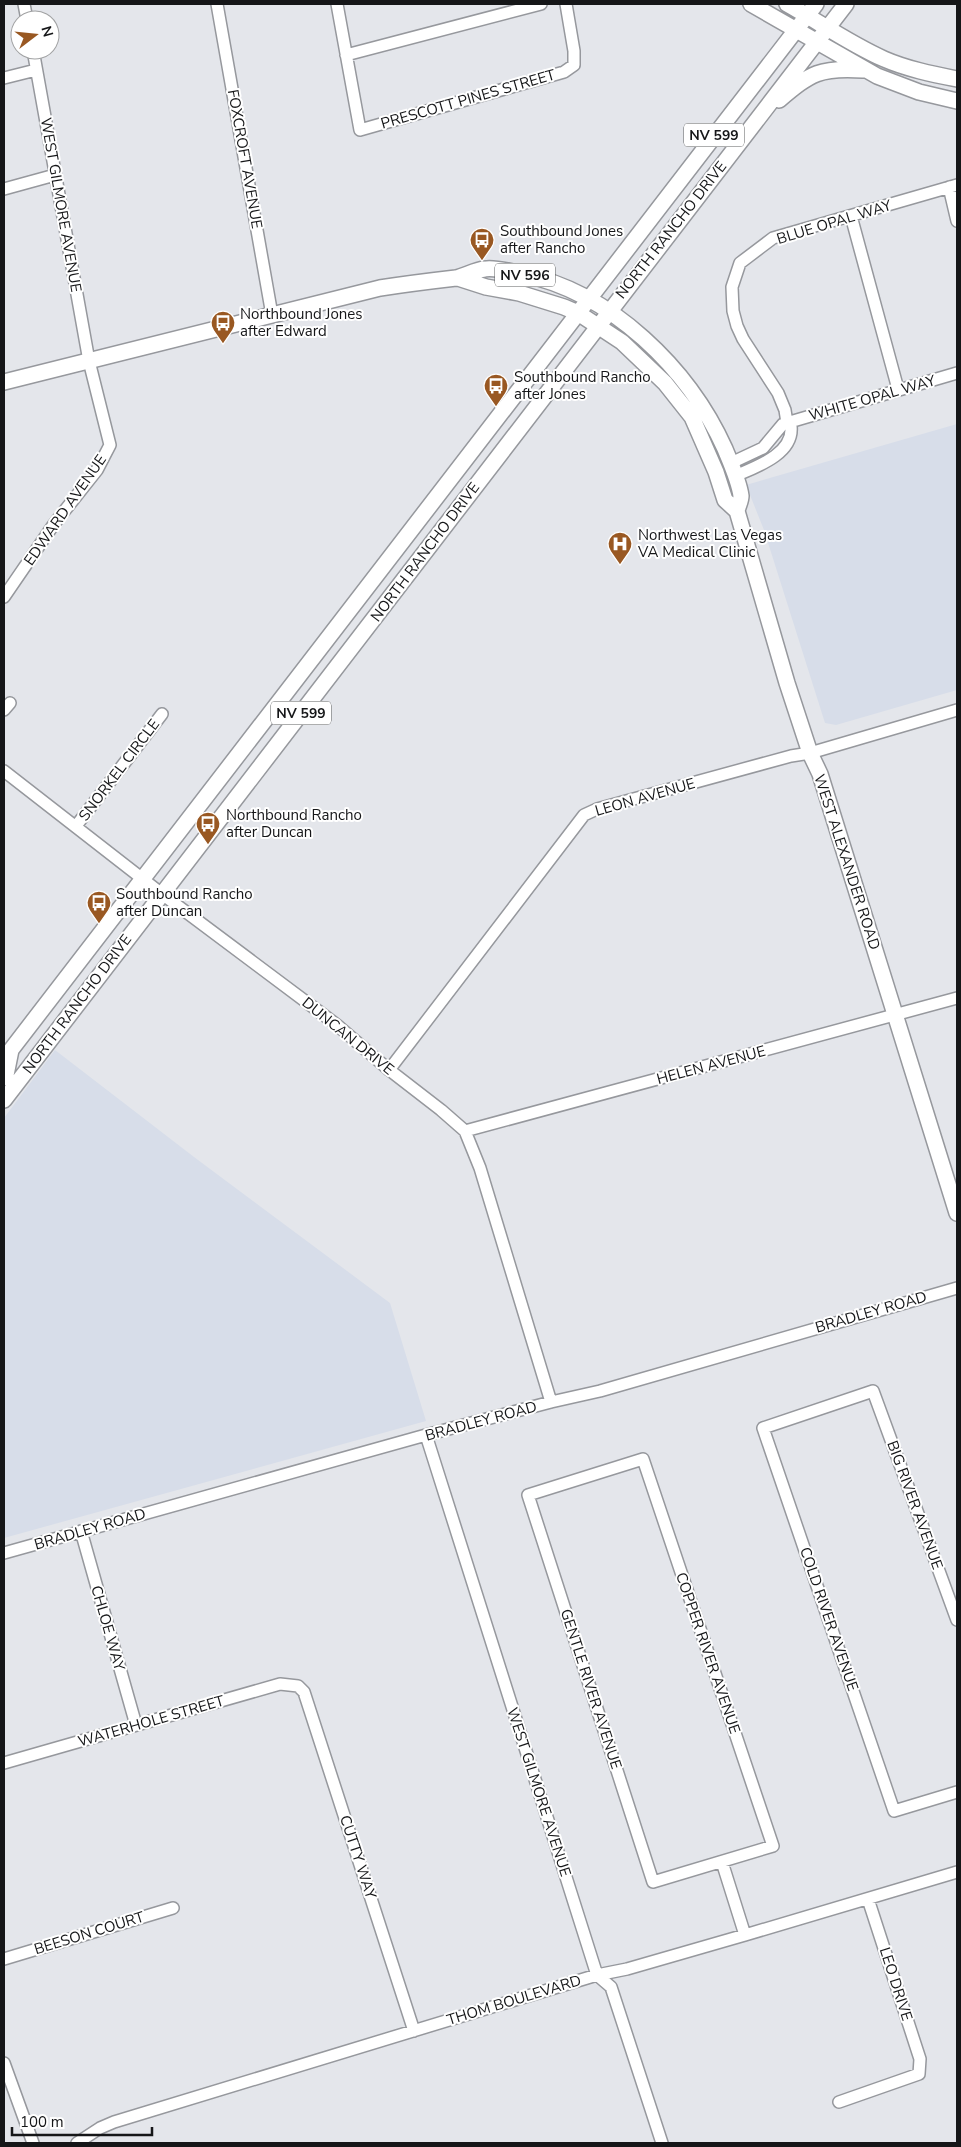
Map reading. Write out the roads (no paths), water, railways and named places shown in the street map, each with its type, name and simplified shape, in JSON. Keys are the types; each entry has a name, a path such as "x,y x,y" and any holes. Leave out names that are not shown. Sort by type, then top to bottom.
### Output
{"main road":[{"path":"751,4 817,40 863,70 919,92 957,101"},
{"path":"787,4 811,9 827,27 862,49 911,69 957,79"},
{"name":"NORTH RANCHO DRIVE","path":"4,1100 608,311 846,4"},
{"name":"NORTH RANCHO DRIVE","path":"8,1053 811,9"},
{"path":"758,119 802,81 819,72 830,69 863,70"},
{"name":"NV 596","path":"4,382 380,288 427,280 458,278 485,268 523,274 590,298 608,311"},
{"name":"NV 596","path":"458,278 486,287 519,292 542,299 578,313 597,326"},
{"name":"WEST ALEXANDER ROAD","path":"608,311 674,368 700,404 718,434 733,470 741,498 737,511"},
{"name":"WEST ALEXANDER ROAD","path":"597,326 622,342 677,397 692,417 701,435 725,500 737,511 810,753 820,774 957,1213"},
{"path":"4,1078 6,1075 8,1053"}],"street":[{"name":"FOXCROFT AVENUE","path":"217,4 272,315"},
{"path":"337,4 346,55 541,4"},
{"name":"PRESCOTT PINES STREET","path":"346,55 360,130 564,72 574,65 574,50 566,4"},
{"name":"WEST GILMORE AVENUE","path":"34,60 89,361"},
{"path":"4,78 36,70"},
{"path":"4,189 55,175"},
{"path":"953,186 957,222"},
{"name":"BLUE OPAL WAY","path":"733,470 764,464 778,454 791,433 791,426 787,423 785,410 778,393 743,339 732,311 732,287 740,263 755,250 774,238 953,186"},
{"path":"851,216 898,389"},
{"name":"EDWARD AVENUE","path":"4,597 54,524 97,470 110,445 89,361"},
{"name":"WHITE OPAL WAY","path":"787,423 957,373"},
{"name":"LEON AVENUE","path":"389,1070 584,816 597,809 791,756 810,753 957,710"},
{"name":"SNORKEL CIRCLE","path":"76,826 162,714"},
{"name":"DUNCAN DRIVE","path":"6,777 76,826 162,894 337,1025 465,1131 480,1168 551,1402"},
{"name":"HELEN AVENUE","path":"465,1131 957,998"},
{"name":"BRADLEY ROAD","path":"4,1553 551,1402 600,1391 957,1288"},
{"name":"COLD RIVER AVENUE","path":"873,1391 763,1428 894,1811 957,1792"},
{"name":"BIG RIVER AVENUE","path":"873,1391 957,1620"},
{"name":"WEST GILMORE AVENUE","path":"426,1436 597,1975 611,1987 662,2143"},
{"name":"GENTLE RIVER AVENUE","path":"643,1459 528,1495 653,1882 722,1862"},
{"name":"COPPER RIVER AVENUE","path":"643,1459 773,1846 722,1862"},
{"name":"CHLOE WAY","path":"81,1531 136,1725"},
{"name":"WATERHOLE STREET","path":"4,1763 280,1684 298,1686"},
{"name":"CUTTY WAY","path":"298,1686 304,1692 414,2031"},
{"path":"722,1862 745,1936"},
{"name":"THOM BOULEVARD","path":"77,2143 100,2128 114,2122 597,1975 627,1969 745,1936 957,1872"},
{"name":"LEO DRIVE","path":"839,2102 919,2074 920,2070 920,2058 868,1899"},
{"name":"BEESON COURT","path":"4,1959 173,1908"},
{"path":"4,2063 33,2143"}],"place":[{"name":"Southbound Jones after Rancho","path":"482,261"},
{"name":"Northbound Jones after Edward","path":"223,344"},
{"name":"Southbound Rancho after Jones","path":"496,407"},
{"name":"Northwest Las Vegas VA Medical Clinic","path":"620,565"},
{"name":"Northbound Rancho after Duncan","path":"208,845"},
{"name":"Southbound Rancho after Duncan","path":"99,924"}]}
